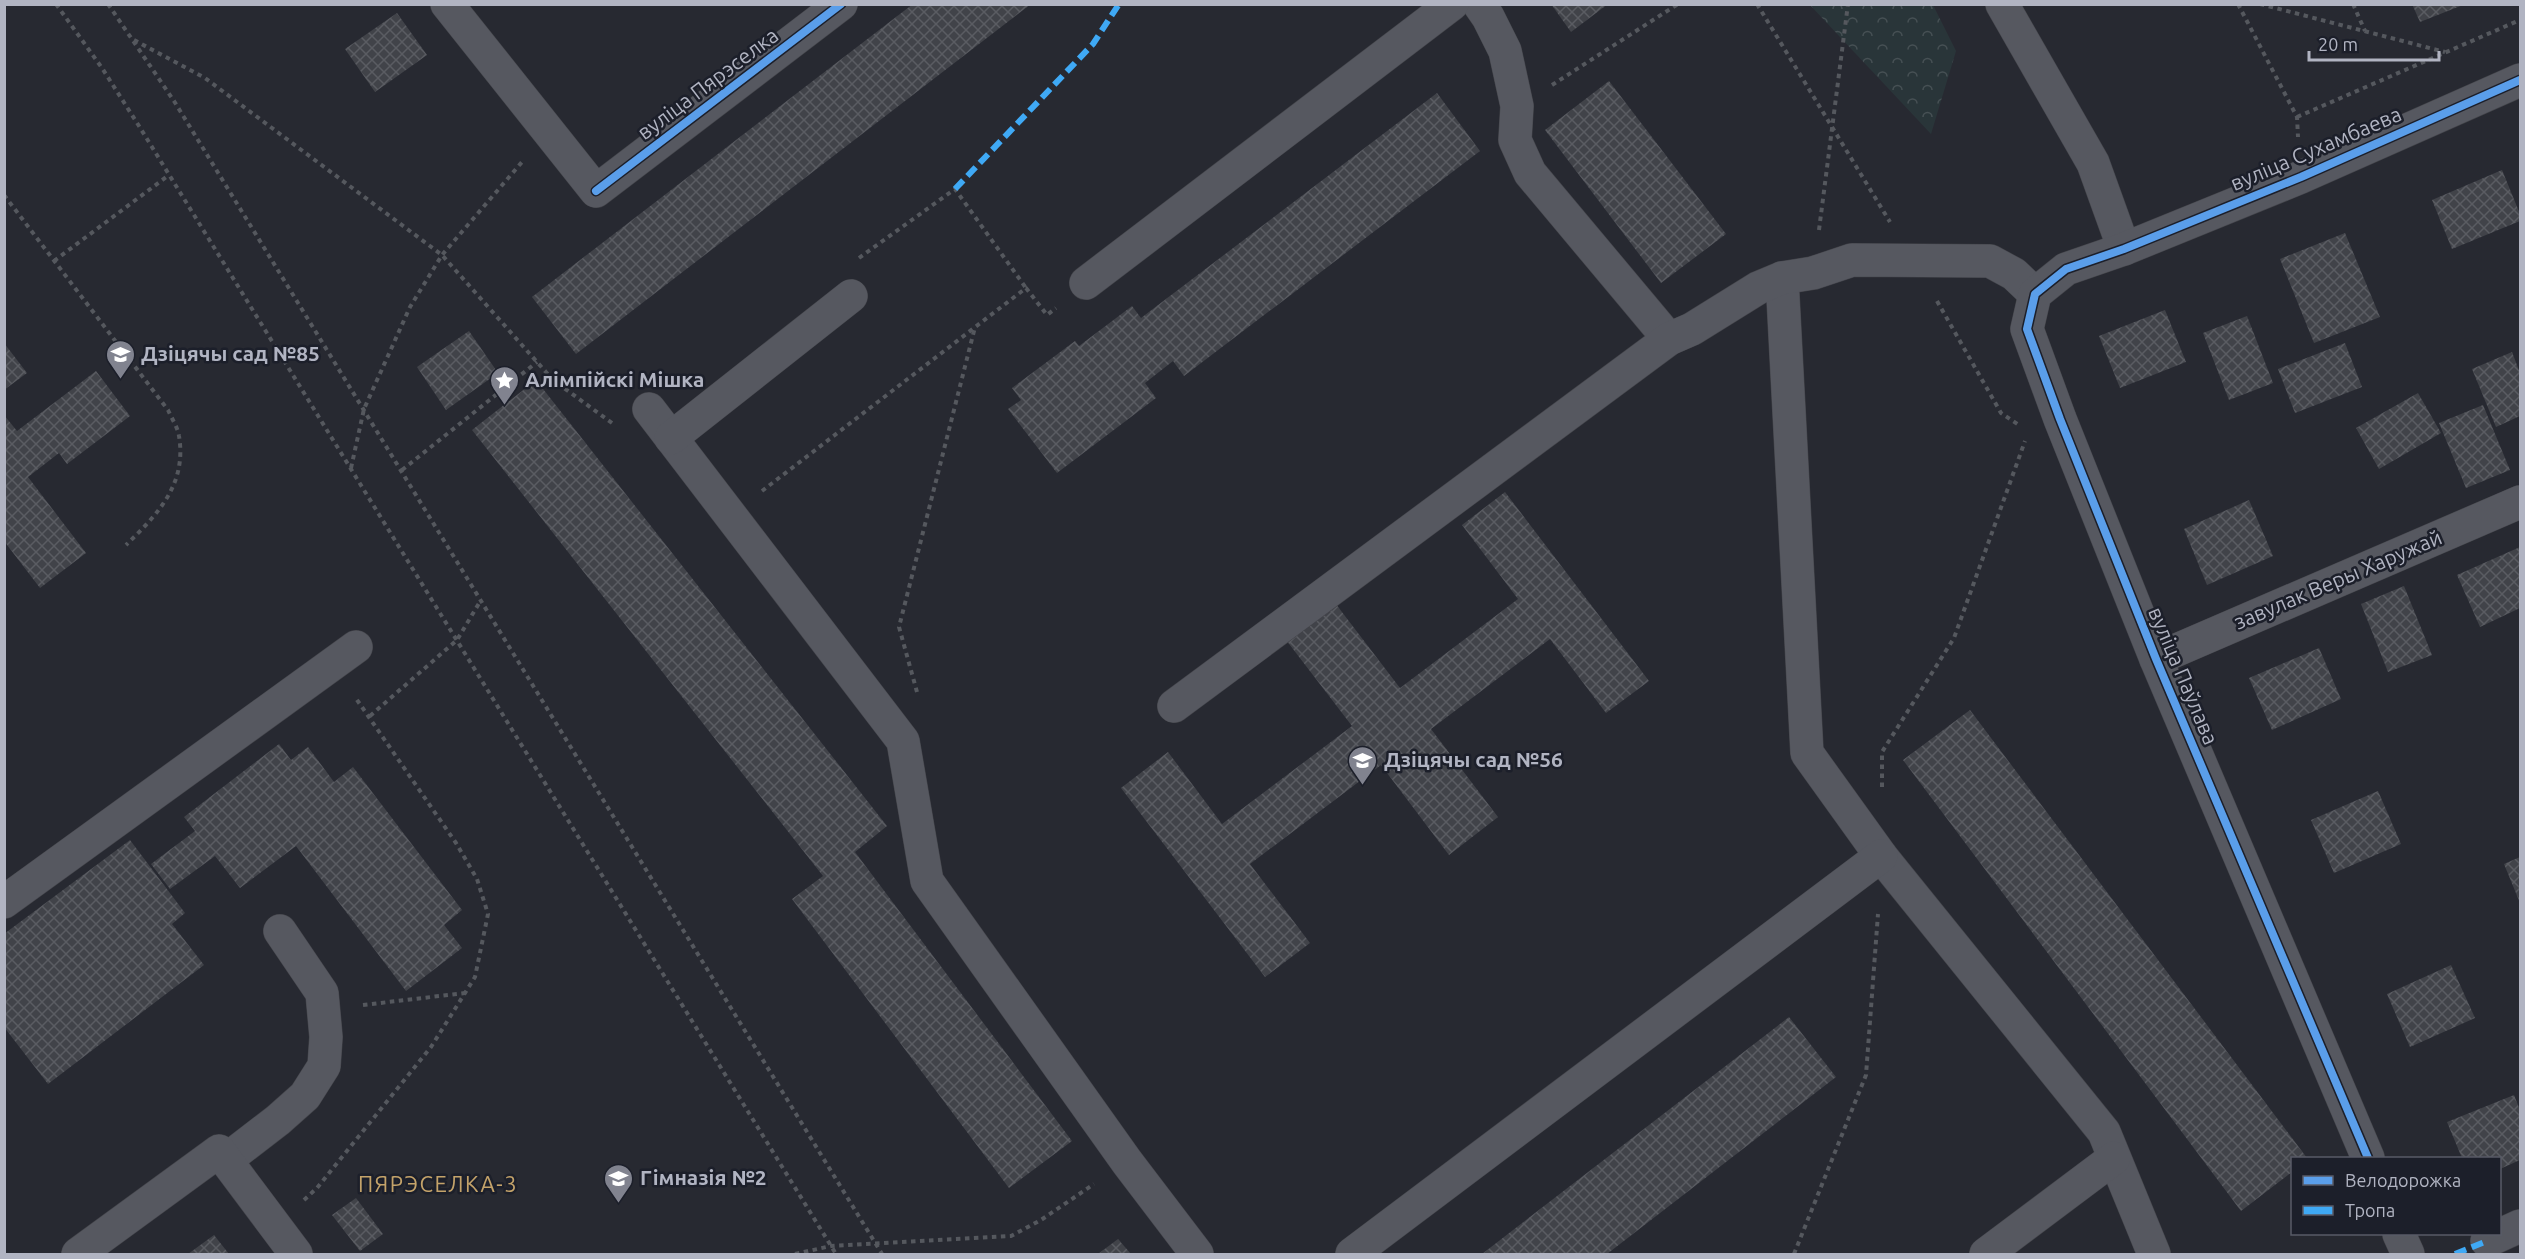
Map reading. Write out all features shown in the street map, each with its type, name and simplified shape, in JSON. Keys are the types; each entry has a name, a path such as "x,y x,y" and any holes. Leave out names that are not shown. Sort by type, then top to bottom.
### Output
{"street":[{"path":"447,4 549,132"},
{"name":"вуліца Пярэселка","path":"549,132 597,191 842,4"},
{"path":"1086,283 1452,4"},
{"path":"1479,4 1505,51 1517,106 1515,140 1530,173 1669,339"},
{"path":"1174,706 1669,339 1692,329 1758,288 1852,260 1990,261 2014,274 2035,294 2066,269 2124,249 2093,163 2002,4"},
{"name":"вуліца Сухамбаева","path":"2124,249 2301,177 2520,80"},
{"path":"1798,276 1807,753 1881,856 2104,1132 2154,1254"},
{"name":"вуліца Паўлава","path":"2035,294 2027,329 2060,419 2156,658 2368,1157"},
{"path":"671,438 851,296"},
{"path":"649,409 903,741 927,881 1127,1162 1197,1254"},
{"name":"завулак Веры Харужай","path":"2156,658 2520,502"},
{"path":"4,902 356,647"},
{"path":"1352,1254 1881,856"},
{"path":"226,1160 279,1120 305,1096 324,1066 326,1037 322,993 280,931"},
{"path":"78,1254 219,1150 296,1254"},
{"path":"1986,1254 2114,1158"},
{"path":"2501,1235 2520,1226"},
{"path":"2400,1235 2408,1254"},
{"path":"2487,1241 2500,1235"}],"path":[{"path":"56,4 102,68 169,175 836,1254"},
{"path":"108,4 134,39 364,409 882,1254"},
{"path":"1517,106 1678,4"},
{"path":"1798,276 1848,4"},
{"path":"2238,4 2297,117 2301,177"},
{"path":"2260,4 2446,52"},
{"path":"2353,4 2366,32"},
{"path":"2297,117 2520,20"},
{"path":"134,39 205,78 442,255 553,380 622,429 649,409"},
{"path":"351,469 364,409 410,307 442,255 549,132"},
{"path":"54,261 169,175"},
{"path":"4,195 168,411 179,434 181,467 171,491 152,520 126,545"},
{"path":"730,515 1026,288 1047,315 1086,283"},
{"path":"918,696 899,627 975,327"},
{"path":"401,470 537,362"},
{"path":"1794,1254 1866,1075 1881,856 1882,752 1954,638 2026,437"},
{"path":"370,716 457,640 481,600"},
{"path":"274,1225 325,1179 431,1047 475,977 488,915 477,879 456,843 370,716 330,666"},
{"path":"324,1010 465,993"},
{"path":"795,1254 831,1246 1011,1236 1041,1220 1127,1162"}],"green space":[{"path":"1810,5 1933,5 1956,51 1931,134"}],"building":[{"path":"913,4 1031,4 576,354 532,297"},
{"path":"1551,4 1608,4 1571,32"},
{"path":"2412,4 2463,4 2463,5 2420,22"},
{"path":"397,13 427,55 375,92 345,49"},
{"path":"1609,81 1726,234 1661,283 1545,130"},
{"path":"1437,93 1480,151 1184,376 1173,361 1145,383 1156,398 1057,473 1008,409 1021,400 1012,388 1075,341 1079,346 1132,306 1141,318"},
{"path":"2502,170 2520,214 2520,221 2452,249 2432,200"},
{"path":"2345,233 2380,317 2314,343 2280,259"},
{"path":"2165,310 2186,362 2120,388 2099,336"},
{"path":"2247,316 2273,383 2229,400 2203,333"},
{"path":"469,331 498,373 446,410 417,367"},
{"path":"4,343 27,373 4,390"},
{"path":"2345,343 2362,387 2295,413 2278,369"},
{"path":"2512,352 2520,373 2520,416 2496,427 2472,369"},
{"path":"96,371 130,416 67,464 59,453 28,477 86,553 40,588 4,541 4,415 17,431"},
{"path":"536,380 887,826 855,852 1072,1141 1009,1188 792,899 823,876 472,430"},
{"path":"2418,393 2441,433 2379,469 2356,428"},
{"path":"2483,405 2510,470 2466,488 2439,423"},
{"path":"1505,492 1649,681 1606,713 1550,639 1431,729 1498,817 1449,855 1381,765 1250,864 1310,943 1265,977 1121,788 1168,752 1222,824 1352,726 1283,636 1332,599 1400,688 1518,599 1462,525"},
{"path":"2249,500 2273,556 2207,585 2184,529"},
{"path":"2520,547 2520,608 2480,627 2457,575"},
{"path":"2404,586 2432,655 2388,672 2361,604"},
{"path":"2319,648 2341,699 2272,730 2249,678"},
{"path":"1970,710 2306,1157 2291,1157 2291,1173 2241,1211 1903,760"},
{"path":"279,744 291,760 308,747 334,782 353,767 462,910 444,925 462,948 406,991 296,846 240,888 215,856 170,889 151,864 195,831 184,817"},
{"path":"2378,791 2401,844 2334,873 2311,820"},
{"path":"130,840 185,913 172,924 204,965 48,1084 4,1027 4,934"},
{"path":"2520,857 2520,903 2504,864"},
{"path":"2451,965 2475,1018 2410,1047 2387,994"},
{"path":"1789,1017 1836,1077 1607,1254 1482,1254"},
{"path":"2514,1095 2520,1110 2520,1160 2501,1169 2501,1157 2462,1157 2447,1122"},
{"path":"356,1198 383,1234 360,1251 332,1215"},
{"path":"214,1235 229,1254 188,1254"},
{"path":"1118,1239 1131,1254 1098,1254"}],"marked path":[{"path":"955,189 1093,44 1119,4"},
{"path":"2455,1254 2487,1241"}],"cycle path":[{"path":"596,191 841,4"},
{"path":"2368,1157 2156,659 2060,419 2027,329 2035,294 2066,269 2124,249 2301,177 2520,80"}],"place":[{"name":"Дзіцячы сад №85","path":"120,380"},
{"name":"Алімпійскі Мішка","path":"504,406"},
{"name":"Дзіцячы сад №56","path":"1363,786"},
{"name":"Гімназія №2","path":"619,1204"}],"district":[{"name":"ПЯРЭСЕЛКА-3","path":"438,1184"}]}
